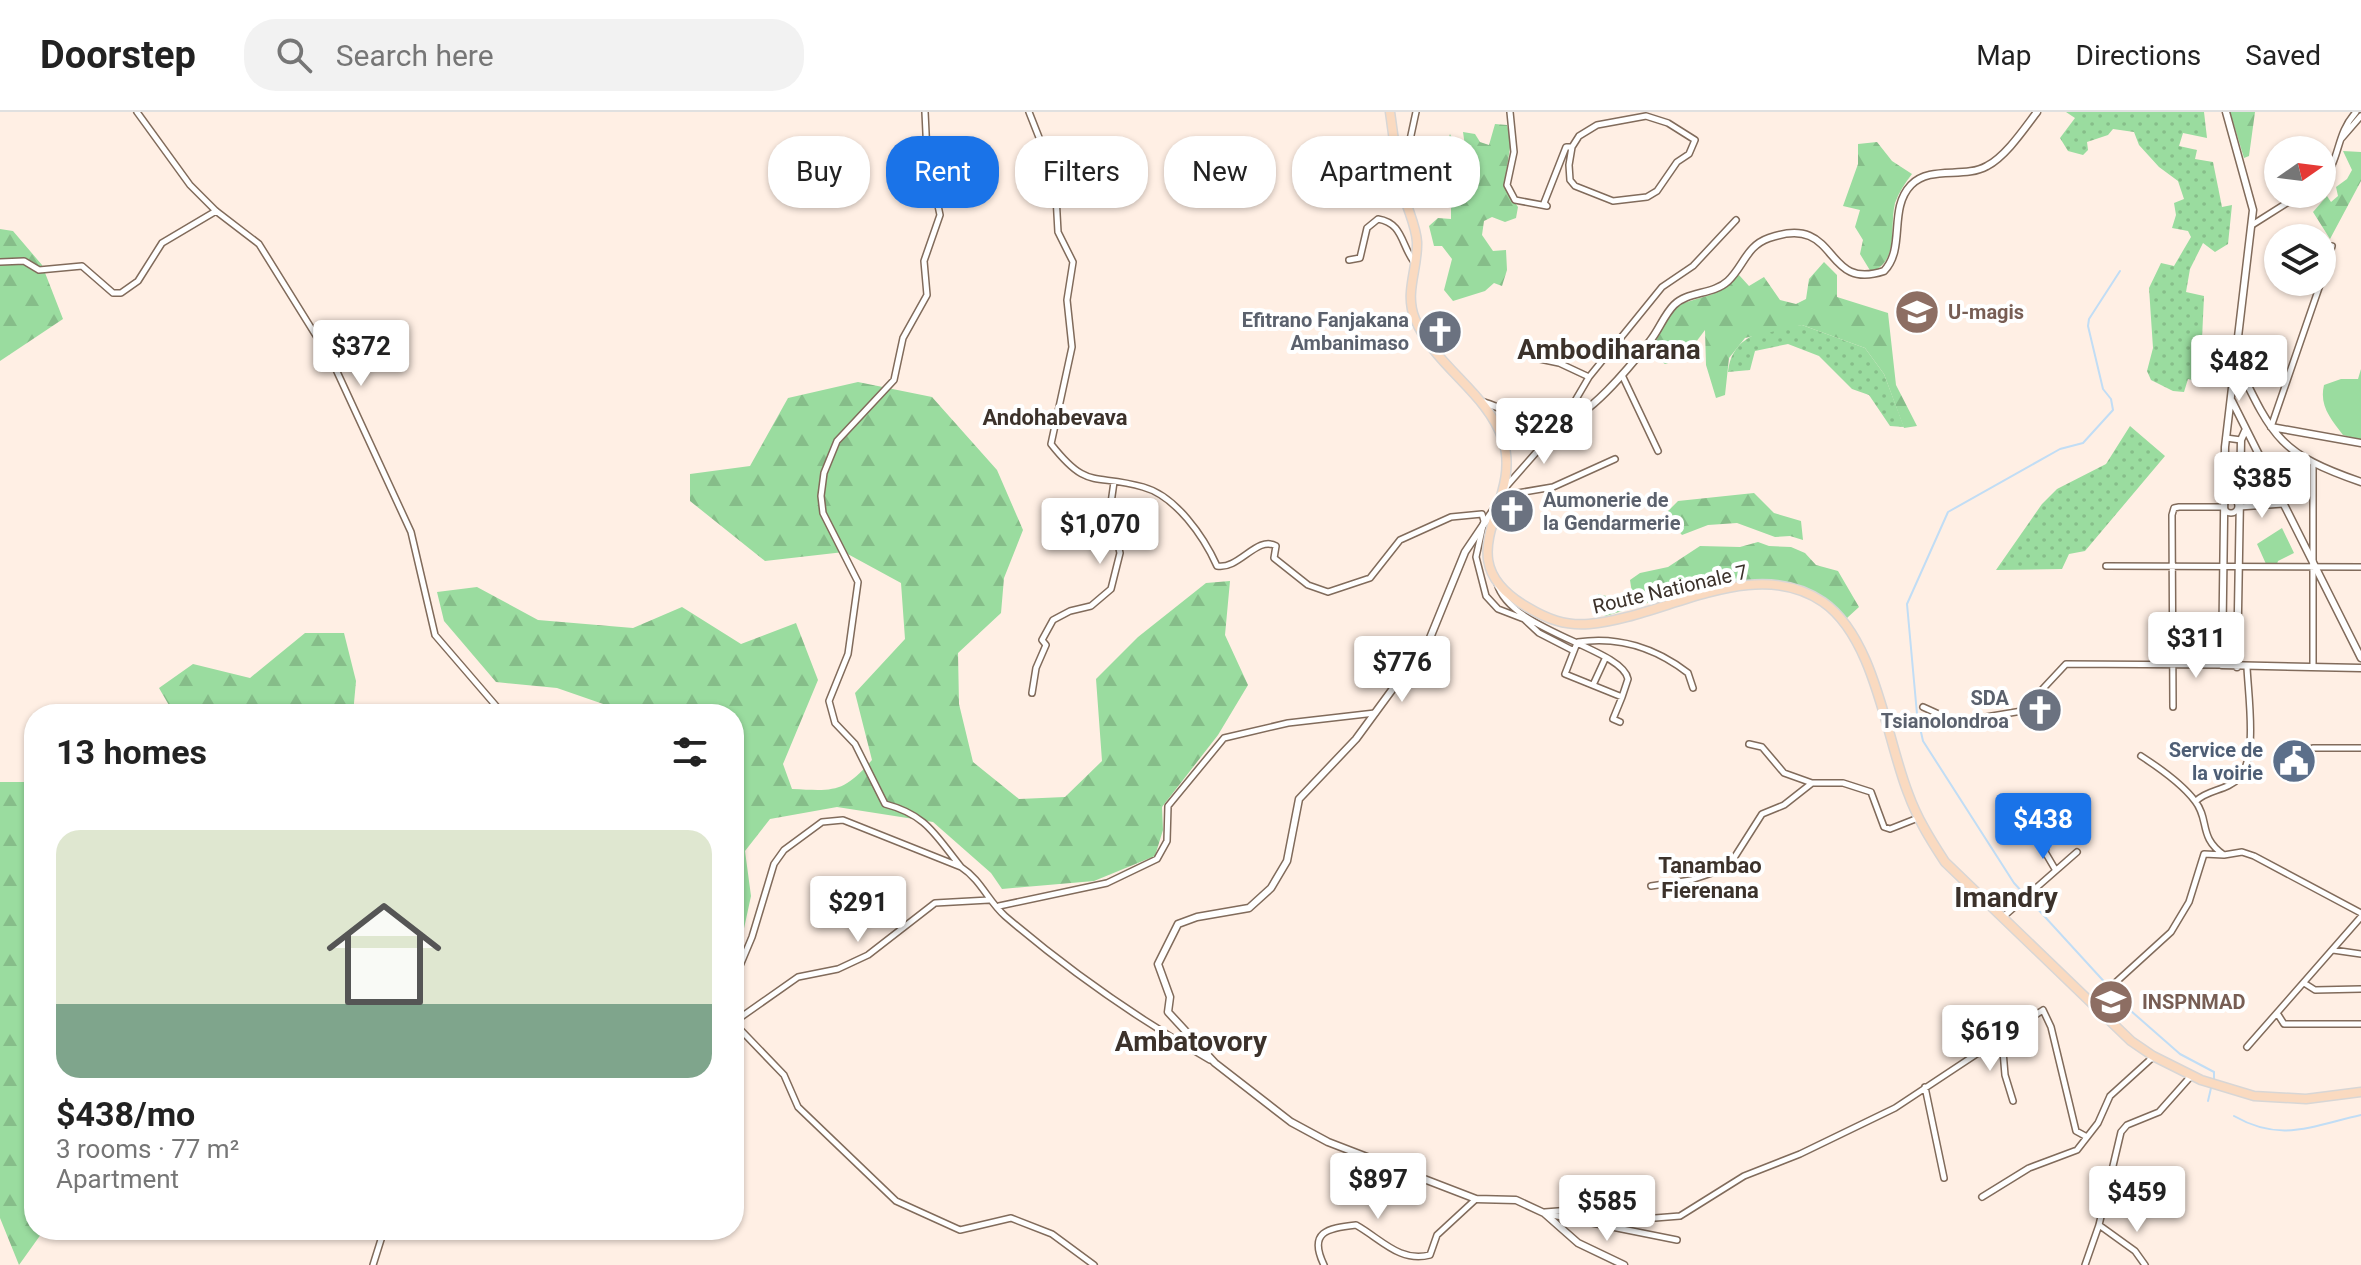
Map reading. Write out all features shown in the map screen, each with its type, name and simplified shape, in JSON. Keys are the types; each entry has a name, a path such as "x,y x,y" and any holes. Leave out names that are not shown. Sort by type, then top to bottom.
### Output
{"main road":[{"path":"1390,112 1394,136"},
{"path":"1408,208 1415,231 1410,294 1415,320 1444,366 1493,418 1505,447 1508,462 1502,493 1488,522 1490,575 1497,583"},
{"name":"Route Nationale 7","path":"1497,583 1528,608 1568,624 1627,617 1740,586 1789,588 1826,604 1860,649 1918,818 1945,862 2131,1041 2153,1056"},
{"path":"2153,1056 2192,1076 2240,1092 2280,1099 2361,1092"}],"street":[{"path":"137,112 190,185 216,211 259,244 333,363 411,532 435,635 453,661 494,704"},
{"path":"925,112 927,154 940,215 924,261 927,295 903,338 894,380 837,441 824,473 823,513 858,582 848,654 829,701 835,723 855,744 885,804 911,811 924,819 961,867"},
{"path":"1029,112 1055,178 1058,232 1073,262 1067,300 1072,347 1051,444 1072,471 1144,487 1162,496 1206,540 1217,566 1225,568 1262,544 1271,543 1276,546 1274,558 1308,585 1328,592 1370,578 1400,540 1451,517 1482,514 1488,522"},
{"path":"1411,136 1416,112"},
{"path":"1510,112 1514,152 1507,185 1515,200 1547,206 1544,203 1558,160 1566,147 1572,147"},
{"path":"1479,400 1552,424 1562,423 1594,402 1621,374 1677,302 1721,287 1736,271 1750,248 1771,237 1808,233 1821,241 1839,268 1863,275 1884,271 1894,260 1899,209 1911,185 1926,176 1987,166 2037,112"},
{"path":"2222,665 2226,438 2252,225 2249,189 2226,112"},
{"path":"2336,148 2343,127 2356,112"},
{"path":"1646,116 1668,123 1695,140 1689,154 1677,162 1657,191 1647,197 1613,201 1581,190 1570,180 1572,147 1579,136 1597,125 1646,116"},
{"path":"2337,144 2361,116"},
{"path":"2252,225 2279,208"},
{"path":"0,262 24,261 39,270 82,266 113,293 121,293 138,281 162,243 216,211"},
{"path":"1349,260 1360,258 1367,228 1378,219 1392,222 1405,239 1406,252 1414,262"},
{"path":"1502,493 1562,423 1589,377 1662,287 1693,266 1736,220"},
{"path":"2271,427 2317,296"},
{"path":"1535,358 1559,363 1589,377"},
{"path":"2237,363 2271,427 2292,451 2313,466 2361,482"},
{"path":"1621,374 1658,451"},
{"path":"2232,401 2361,658"},
{"path":"2271,427 2361,443"},
{"path":"2237,667 2238,507 2241,440 2245,431"},
{"path":"2226,438 2241,440"},
{"path":"1502,493 1553,487 1615,459"},
{"path":"2313,466 2313,667"},
{"path":"1032,693 1036,668 1046,645 1042,640 1046,628 1062,614 1091,606 1111,589 1120,553 1110,510 1114,482"},
{"path":"2224,507 2231,499 2238,507"},
{"path":"2173,707 2170,666 2174,508 2224,507 2232,514 2238,507 2283,504"},
{"path":"1488,522 1476,557 1486,596 1498,609 1524,619 1539,633 1574,651"},
{"path":"1215,1063 1168,1012 1170,997 1158,964 1167,942 1178,924 1197,917 1249,908 1271,888 1287,861 1299,799 1336,763 1430,638 1457,567 1488,522"},
{"path":"2106,566 2361,567"},
{"path":"1497,583 1507,604 1542,627 1577,643 1627,673 1613,719 1620,722"},
{"path":"2223,606 2237,607"},
{"path":"1577,643 1611,639 1655,653 1688,673 1693,688"},
{"path":"1577,643 1565,674 1622,697"},
{"path":"1593,685 1605,659"},
{"path":"1923,707 1956,722 2022,711 2066,664 2361,668"},
{"path":"2196,801 2202,795 2233,783 2250,760 2247,667"},
{"path":"999,906 1107,883 1157,859 1167,841 1168,806 1224,738 1317,718 1375,713"},
{"path":"1749,744 1762,747 1784,773 1812,783 1843,783 1871,792 1884,827 1890,829 1918,818"},
{"path":"2313,748 2361,748"},
{"path":"2141,756 2196,801 2208,841 2224,855"},
{"path":"1651,886 1691,880 1721,870 1734,858 1762,814 1784,805 1812,783"},
{"path":"744,956 774,864 784,850 822,822 843,820 961,867 977,878 1002,913 1152,1027 1215,1063 1291,1122 1328,1142 1476,1199 1507,1197 1544,1213 1677,1240"},
{"path":"2092,1004 2161,942 2183,916 2208,841"},
{"path":"2046,847 2045,852 2055,869"},
{"path":"2002,918 2077,852"},
{"path":"2204,854 2242,852 2254,856 2361,915 2247,1047"},
{"path":"744,1015 798,977 838,969 868,955 935,903 990,900"},
{"path":"2333,950 2361,954"},
{"path":"2304,983 2315,990 2361,989"},
{"path":"1544,1213 1597,1208 1655,1218 1680,1216 1744,1176 1860,1126 2002,1039 2043,1010 2048,1016 2076,1131 2087,1137"},
{"path":"2277,1013 2284,1024 2361,1024"},
{"path":"744,1033 784,1075 798,1107 896,1201 960,1230 1011,1218 1052,1234 1094,1265"},
{"path":"2002,1039 2005,1075 2013,1101"},
{"path":"1982,1197 2029,1168 2068,1156 2087,1137 2110,1096 2153,1056"},
{"path":"2085,1265 2099,1225 2121,1132 2127,1125 2159,1112 2192,1076"},
{"path":"1925,1087 1944,1178"},
{"path":"1324,1265 1318,1253 1319,1236 1325,1230 1356,1225 1404,1257 1414,1259 1430,1255 1437,1235 1476,1199"},
{"path":"1544,1213 1578,1243 1619,1264"},
{"path":"2099,1225 2135,1251 2145,1265"},
{"path":"373,1265 381,1240"}],"green space":[{"path":"2066,112 2204,112 2207,138 2183,133 2179,146 2197,150 2195,159 2213,162 2222,207 2232,205 2228,244 2215,252 2203,243 2190,269 2186,292 2204,296 2200,382 2188,379 2184,392 2173,391 2151,380 2147,371 2153,348 2149,288 2161,263 2174,266 2191,237 2188,231 2172,228 2176,215 2174,203 2184,199 2178,181 2159,167 2139,145 2134,132 2113,129 2108,135 2087,142 2088,150 2083,155 2068,151 2060,138 2075,118"},
{"path":"2230,112 2255,112 2249,156 2244,158"},
{"path":"1495,124 1507,125 1511,141 1504,187 1518,207 1516,218 1505,222 1492,217 1484,221 1482,235 1493,251 1506,250 1507,270 1502,286 1494,283 1485,291 1453,301 1444,290 1452,259 1442,246 1434,246 1429,226 1438,218 1451,219 1451,208 1480,208 1480,142 1489,145"},
{"path":"1877,142 1892,161 1912,174 1895,203 1890,252 1880,267 1871,272 1860,254 1863,240 1855,227 1860,210 1843,206 1858,164 1858,144"},
{"path":"2343,151 2361,152 2361,181 2336,228 2336,224 2321,224 2313,212 2316,208 2336,208 2336,187 2347,179 2352,170"},
{"path":"0,229 13,231 42,265 63,319 0,361"},
{"path":"1824,262 1837,275 1837,297 1888,313 1896,385 1917,426 1904,428 1884,374 1865,348 1802,325 1745,338 1729,358 1725,395 1716,398 1706,365 1705,330 1684,358 1665,364 1647,352 1674,306 1713,294 1739,275 1749,286 1764,277 1780,300 1796,304 1806,299 1809,279"},
{"path":"1802,325 1865,348 1884,374 1904,427 1890,426 1869,395 1852,389 1819,356 1788,344 1755,351 1750,370 1728,372 1731,359 1744,341 1765,331"},
{"path":"2361,369 2361,440 2343,435 2327,412 2323,393 2324,385 2341,379 2358,379"},
{"path":"858,382 932,397 997,470 1023,530 1004,578 1001,613 958,653 959,704 973,762 1019,799 1065,797 1102,761 1096,679 1138,637 1206,583 1230,581 1225,635 1248,685 1218,735 1162,807 1163,830 1155,856 1094,881 1002,889 991,873 933,822 837,807 770,819 745,851 751,896 744,929 744,704 603,704 557,688 496,682 444,621 437,592 477,587 538,620 633,628 682,607 741,644 796,623 818,680 783,764 792,789 837,788 853,779 872,760 855,693 905,639 901,583 844,552 765,561 690,501 690,474 750,466 788,398"},
{"path":"2130,426 2165,456 2085,551 2069,554 2062,569 1996,570 2042,504 2057,489 2106,464"},
{"path":"1754,493 1774,513 1801,521 1803,540 1790,536 1775,537 1737,523 1708,525 1682,535 1670,521 1668,511 1678,501"},
{"path":"2282,528 2294,553 2277,564 2266,564 2257,544"},
{"path":"1758,542 1791,547 1805,553 1816,565 1838,571 1859,607 1847,618 1820,597 1791,585 1762,581 1731,582 1699,588 1606,616 1599,613 1598,594 1619,599 1632,593 1630,580 1640,573 1668,567 1700,546 1740,547"},
{"path":"305,633 344,633 356,681 354,704 168,704 159,688 193,664 250,678"},
{"path":"0,782 24,782 24,1240 37,1240 19,1265 0,1218"}],"waterway":[{"path":"2120,271 2089,319 2088,326 2103,389 2111,399 2113,410 2083,443 2060,449 1948,512 1907,604 1917,714 1923,741 2014,883 2131,1011 2180,1054 2214,1072 2214,1079"},
{"path":"2208,1101 2211,1088"},
{"path":"2234,1116 2267,1129 2297,1130 2361,1115"}],"place":[{"name":"U-magis","path":"1917,312"},
{"name":"Efitrano Fanjakana Ambanimaso","path":"1440,332"},
{"name":"Aumonerie de la Gendarmerie","path":"1512,511"},
{"name":"SDA Tsianolondroa","path":"2040,710"},
{"name":"Service de la voirie","path":"2294,761"},
{"name":"INSPNMAD","path":"2111,1002"}],"district":[{"name":"Ambodiharana","path":"1609,349"},
{"name":"Andohabevava","path":"1055,417"},
{"name":"Tanambao Fierenana","path":"1710,878"},
{"name":"Imandry","path":"2006,897"},
{"name":"Ambatovory","path":"1191,1041"}]}
